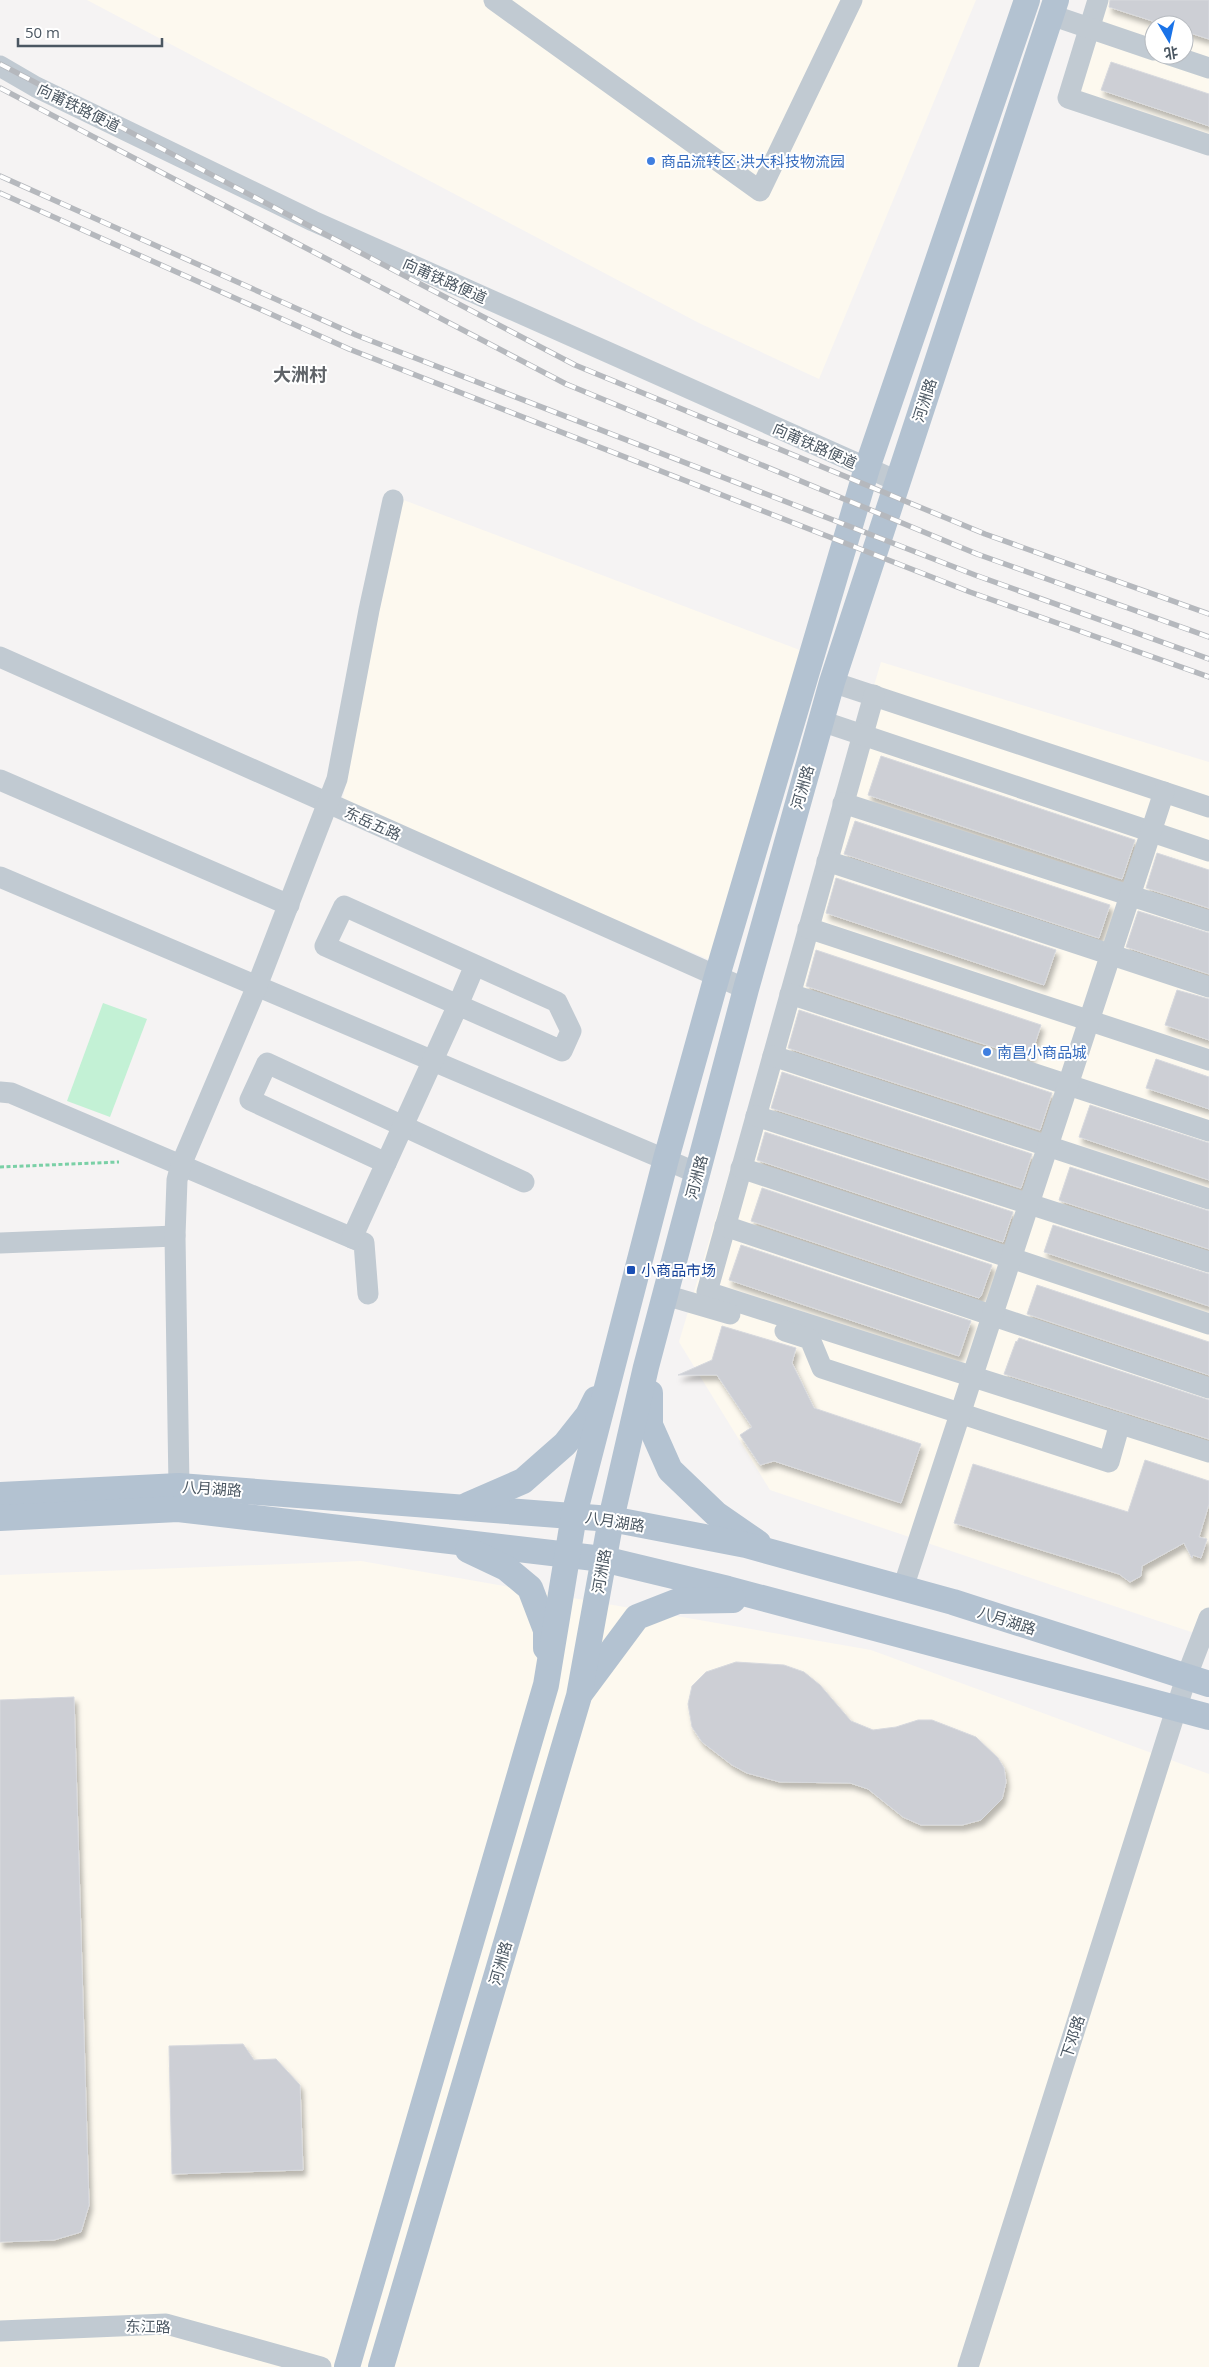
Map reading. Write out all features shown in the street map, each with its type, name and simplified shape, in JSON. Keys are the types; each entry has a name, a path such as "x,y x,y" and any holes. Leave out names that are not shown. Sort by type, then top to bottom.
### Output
{"main road":[{"path":"347,2367 546,1684 574,1515 666,1159 717,976 867,468 1027,0"},
{"name":"河洲路","path":"381,2367 579,1696 611,1519 650,1354 746,989 832,682 1053,8"},
{"path":"650,1354 650,1425 670,1470 716,1514 771,1552"},
{"path":"465,1507 523,1481 565,1444 588,1416 612,1367"},
{"name":"八月湖路","path":"0,1495 179,1486 611,1519 746,1545 903,1588 1197,1681"},
{"name":"八月湖路","path":"0,1518 178,1510 603,1559 768,1600 1209,1717"},
{"path":"447,1540 506,1568 530,1588 546,1630 546,1684"},
{"path":"579,1696 637,1617 678,1601 768,1600"}],"street":[{"path":"494,0 760,191 852,0"},
{"path":"1098,0 1068,98 1209,145"},
{"path":"1053,8 1089,28 1144,47"},
{"path":"1194,63 1209,68"},
{"name":"向莆铁路便道","path":"0,66 36,86 313,221 897,481"},
{"path":"179,1486 175,1236 177,1180 181,1165 258,986 337,779 369,610 393,500"},
{"name":"东岳五路","path":"2,662 328,803 746,989"},
{"path":"832,682 1209,807"},
{"path":"874,695 707,1292 1209,1452"},
{"path":"821,721 1209,851"},
{"path":"0,780 288,904"},
{"path":"903,1588 1149,831 1164,792"},
{"path":"844,803 1209,920"},
{"path":"827,861 1209,987"},
{"path":"0,877 697,1173"},
{"path":"344,906 557,1002 571,1031 562,1051 458,1005 325,946 344,906"},
{"path":"808,928 1209,1060"},
{"path":"352,1238 475,965"},
{"path":"790,994 1209,1131"},
{"path":"773,1056 1209,1199"},
{"path":"386,1163 250,1100 267,1063 524,1182"},
{"path":"0,1092 11,1093 364,1243 368,1294"},
{"path":"756,1116 1209,1262"},
{"path":"741,1168 1209,1324"},
{"path":"725,1226 1209,1388"},
{"path":"0,1243 175,1236"},
{"path":"665,1295 810,1339 822,1368 1109,1462 1120,1423"},
{"name":"下邓路","path":"968,2367 1177,1708 1197,1681 1209,1618"},
{"name":"东江路","path":"0,2331 166,2324 321,2367"}],"path":[{"path":"0,1167 129,1162"}],"shaded area":[{"name":"商品流转区·洪大科技物流园","path":"87,0 976,0 819,379 699,323"},
{"path":"1107,0 1209,0 1209,140 1076,97"},
{"path":"401,499 805,652 710,960 342,803"},
{"name":"南昌小商品城","path":"881,662 1209,762 1209,1638 770,1490 679,1342"},
{"path":"361,1561 871,1650 1209,1774 1209,2367 0,2367 0,1575"}],"green space":[{"path":"103,1003 147,1019 110,1117 67,1101"}],"building":[{"path":"1110,0 1209,0 1209,39 1194,34 1194,15 1144,15 1144,18 1109,7"},
{"path":"1111,62 1209,94 1209,126 1101,90"},
{"path":"881,756 1135,840 1122,879 868,795"},
{"path":"855,821 1110,905 1099,938 844,854"},
{"path":"1157,853 1209,870 1209,908 1146,888"},
{"path":"836,878 1056,950 1044,985 826,913"},
{"path":"1138,911 1209,933 1209,974 1126,947"},
{"path":"816,950 1041,1025 1030,1059 806,986"},
{"path":"1177,990 1209,999 1209,1040 1165,1025"},
{"path":"799,1010 1052,1093 1040,1130 788,1048"},
{"path":"1156,1059 1209,1077 1209,1109 1146,1088"},
{"path":"782,1072 1032,1154 1021,1188 771,1108"},
{"path":"1090,1105 1209,1143 1209,1180 1079,1137"},
{"path":"765,1132 1013,1212 1003,1242 757,1160"},
{"path":"1070,1167 1209,1211 1209,1249 1059,1200"},
{"path":"762,1188 992,1265 981,1296 979,1298 751,1221"},
{"path":"1053,1225 1209,1274 1209,1306 1044,1252"},
{"path":"741,1245 971,1321 959,1356 729,1280"},
{"path":"1037,1285 1209,1342 1209,1375 1027,1314"},
{"path":"722,1326 796,1348 792,1363 814,1408 921,1444 901,1503 774,1461 760,1465 740,1435 752,1427 717,1375 678,1375 712,1360"},
{"path":"1019,1338 1209,1400 1209,1439 1004,1374 1016,1341"},
{"path":"1145,1460 1209,1481 1209,1504 1199,1537 1207,1539 1201,1558 1193,1555 1192,1558 1184,1543 1142,1566 1141,1576 1130,1582 1119,1574 954,1523 973,1464 1128,1512"},
{"path":"736,1662 784,1665 804,1672 820,1685 851,1721 873,1730 896,1727 918,1720 932,1720 976,1737 998,1758 1004,1768 1006,1782 1002,1799 981,1820 962,1825 921,1825 903,1817 868,1789 850,1783 780,1782 747,1773 732,1765 702,1742 692,1727 688,1704 692,1686 706,1672"},
{"path":"74,1697 89,2205 81,2232 54,2240 0,2242 0,1700"},
{"path":"243,2044 254,2060 276,2059 300,2085 303,2170 172,2174 169,2046"}],"railway":[{"path":"0,64 575,365 985,534 1209,614"},
{"path":"0,88 566,384 977,554 1209,637"},
{"path":"0,176 356,335 975,575 1209,659"},
{"path":"0,193 349,349 970,592 1209,677"}],"place":[{"name":"商品流转区·洪大科技物流园","path":"651,161"},
{"name":"南昌小商品城","path":"987,1052"},
{"name":"小商品市场","path":"631,1270"}],"district":[{"name":"大洲村","path":"300,374"}]}
